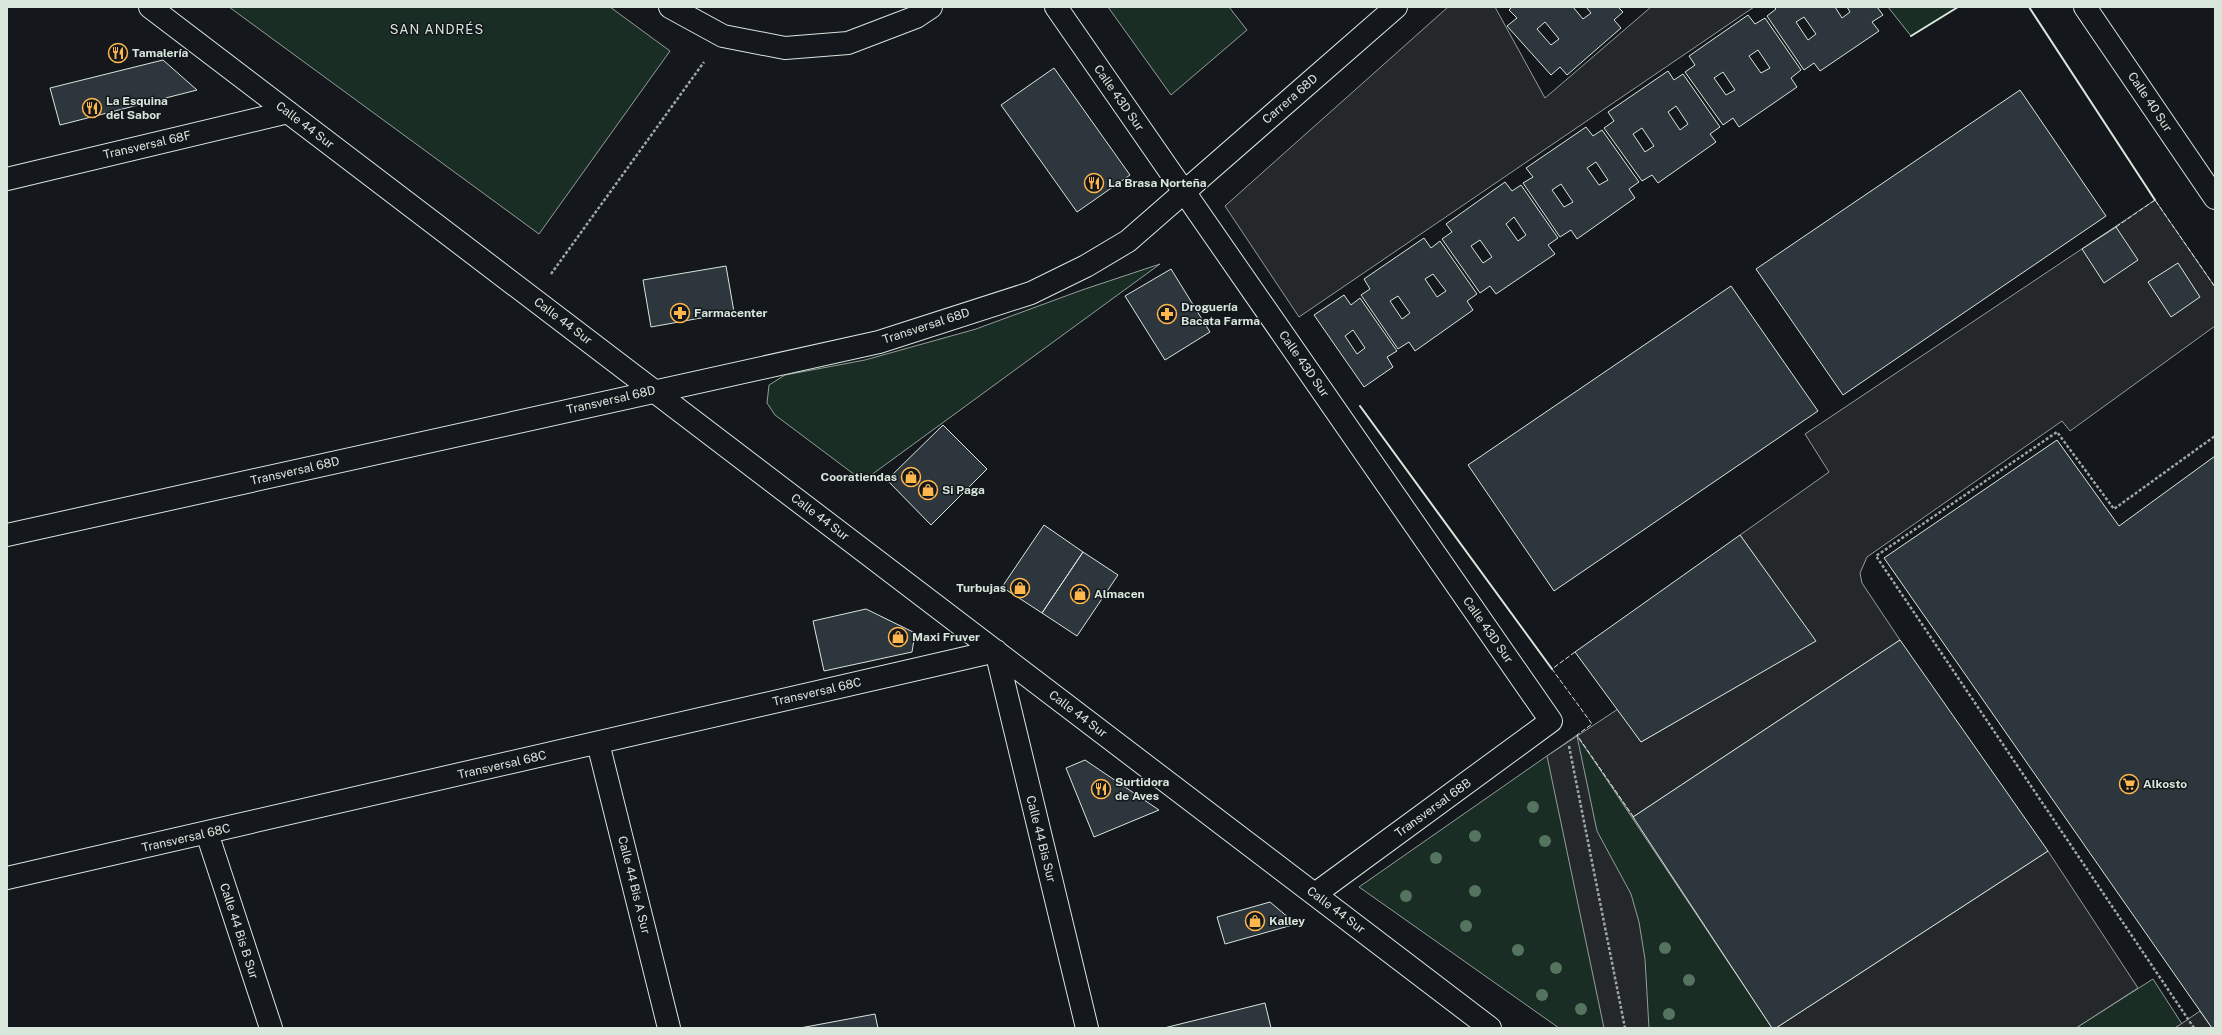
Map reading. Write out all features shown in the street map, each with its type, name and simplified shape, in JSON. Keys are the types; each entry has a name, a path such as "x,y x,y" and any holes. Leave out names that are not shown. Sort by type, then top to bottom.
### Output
{"street":[{"name":"Calle 44 Sur","path":"150,7 1490,1028"},
{"path":"670,7 723,36 784,48 848,43 916,17 931,7"},
{"name":"Calle 43D Sur","path":"1056,7 1552,721"},
{"name":"Carrera 68D","path":"1184,192 1396,7"},
{"name":"Calle 40 Sur","path":"2085,7 2215,198"},
{"name":"Transversal 68F","path":"7,179 288,112"},
{"name":"Transversal 68D","path":"7,535 879,342 1031,293 1086,266 1128,240 1184,192"},
{"name":"Transversal 68C","path":"7,878 996,651"},
{"name":"Calle 44 Bis Sur","path":"996,651 1087,1028"},
{"name":"Transversal 68B","path":"1315,894 1552,721"},
{"name":"Calle 44 Bis A Sur","path":"598,743 669,1028"},
{"name":"Calle 44 Bis B Sur","path":"207,833 271,1028"}],"path":[{"path":"533,298 723,36"},
{"path":"2194,1028 1876,556 2057,432 2114,509 2215,436"},
{"path":"1568,741 1625,1028"}],"green space":[{"path":"229,7 610,7 670,51 539,234"},
{"path":"1108,7 1229,7 1247,30 1171,95"},
{"path":"1888,7 1958,7 1911,36"},
{"path":"1160,264 863,481 775,415 767,403 769,385 785,375 865,360 976,329 1082,290"},
{"path":"1577,735 1772,1028 1559,1028 1359,887"},
{"path":"2153,979 2182,1024 2175,1028 2076,1028"}],"shaded area":[{"path":"1448,7 1495,7 1545,98 1651,7 1754,7 1299,317 1225,206"},
{"path":"2155,200 2215,287 2215,326 2070,431 2062,421 1867,557 1860,573 1862,583 1900,640 1633,817 1577,736 1618,709 1641,742 1815,641 1740,535 1829,472 1805,434"},
{"path":"1577,736 1597,831 1631,894 1639,922 1645,959 1649,1028 1604,1028 1547,756"},
{"path":"2048,851 2138,988 2076,1028 1776,1028"},
{"path":"2200,1011 2212,1028 2175,1028"}],"building":[{"path":"1512,7 1573,7 1583,19 1591,13 1586,7 1618,7 1623,12 1614,20 1621,28 1567,75 1560,67 1551,75 1507,26 1517,18 1509,10","holes":["1545,22 1559,39 1551,45 1537,29"]},
{"path":"1774,7 1835,7 1842,18 1850,12 1847,7 1877,7 1883,15 1872,22 1879,31 1820,71 1814,63 1804,70 1767,16 1776,9","holes":["1804,17 1816,34 1808,40 1796,22"]},
{"path":"1748,15 1755,24 1765,18 1801,70 1791,78 1797,87 1739,127 1733,118 1723,125 1685,72 1695,65 1689,56","holes":["1758,50 1770,68 1761,73 1749,56","1723,72 1735,90 1726,95 1714,78"]},
{"name":"La Esquina del Sabor","path":"163,60 197,90 60,125 50,88"},
{"path":"1054,68 1130,175 1077,212 1001,105"},
{"path":"1668,71 1674,80 1683,74 1720,127 1710,134 1716,142 1658,183 1652,175 1642,181 1604,128 1614,121 1608,112","holes":["1676,106 1688,124 1680,130 1668,112","1642,128 1654,146 1645,152 1633,134"]},
{"path":"2020,90 2106,216 1843,395 1756,269"},
{"path":"1586,127 1593,136 1602,130 1639,182 1629,189 1635,198 1577,239 1571,230 1560,237 1523,183 1533,177 1526,168","holes":["1596,162 1608,180 1599,185 1587,168","1561,184 1573,202 1564,207 1552,190"]},
{"path":"1505,182 1512,191 1521,185 1558,238 1548,245 1555,254 1496,294 1490,286 1480,293 1442,239 1452,232 1446,224","holes":["1514,217 1526,235 1518,241 1506,224","1480,240 1492,257 1483,263 1471,246"]},
{"path":"2116,227 2138,260 2104,283 2082,249"},
{"path":"1424,238 1431,248 1440,241 1477,294 1467,301 1473,310 1415,351 1409,342 1398,349 1361,295 1370,289 1364,279","holes":["1433,274 1446,291 1437,297 1425,279","1398,296 1410,313 1402,319 1390,301"]},
{"path":"2178,263 2200,297 2171,317 2148,282"},
{"path":"726,266 734,312 651,327 643,280"},
{"name":"Droguería Bacata Farma","path":"1171,269 1210,332 1165,360 1125,296"},
{"path":"1731,286 1818,411 1554,591 1468,465"},
{"path":"1344,295 1351,305 1360,298 1397,351 1387,357 1393,367 1364,387 1314,315","holes":["1353,330 1365,348 1357,354 1345,336"]},
{"path":"943,425 987,469 931,525 887,480"},
{"name":"Alkosto","path":"2057,440 2119,526 2215,456 2215,1028 2212,1028 1884,558"},
{"path":"1044,525 1083,552 1042,613 1002,587"},
{"path":"1740,535 1816,641 1641,742 1575,652"},
{"name":"Almacen","path":"1083,552 1118,575 1077,636 1042,613"},
{"path":"866,609 915,633 912,652 824,671 813,621"},
{"path":"1900,640 2048,851 1776,1028 1772,1028 1633,817"},
{"name":"Surtidora de Aves","path":"1085,760 1159,810 1094,837 1066,768"},
{"name":"Kalley","path":"1270,902 1296,924 1225,944 1217,917"},
{"path":"1265,1003 1271,1028 1164,1028"},
{"path":"875,1014 878,1028 800,1028"}],"fence":[{"path":"2116,227 2155,200 2215,287"},
{"path":"1575,652 1552,669 1592,724 1577,735 1635,819"}],"wall":[{"path":"1911,36 1958,7"},
{"path":"2029,7 2155,200"},
{"path":"1360,406 1552,669"}],"place":[{"name":"Tamalería","path":"118,53"},
{"name":"La Esquina del Sabor","path":"92,108"},
{"name":"La Brasa Norteña","path":"1094,183"},
{"name":"Farmacenter","path":"680,313"},
{"name":"Droguería Bacata Farma","path":"1167,314"},
{"name":"Cooratiendas","path":"911,477"},
{"name":"Si Paga","path":"928,490"},
{"name":"Turbujas","path":"1020,588"},
{"name":"Almacen","path":"1080,594"},
{"name":"Maxi Fruver","path":"898,637"},
{"name":"Alkosto","path":"2129,784"},
{"name":"Surtidora de Aves","path":"1101,789"},
{"name":"Kalley","path":"1255,921"}],"district":[{"name":"SAN ANDRÉS","path":"437,29"}]}
